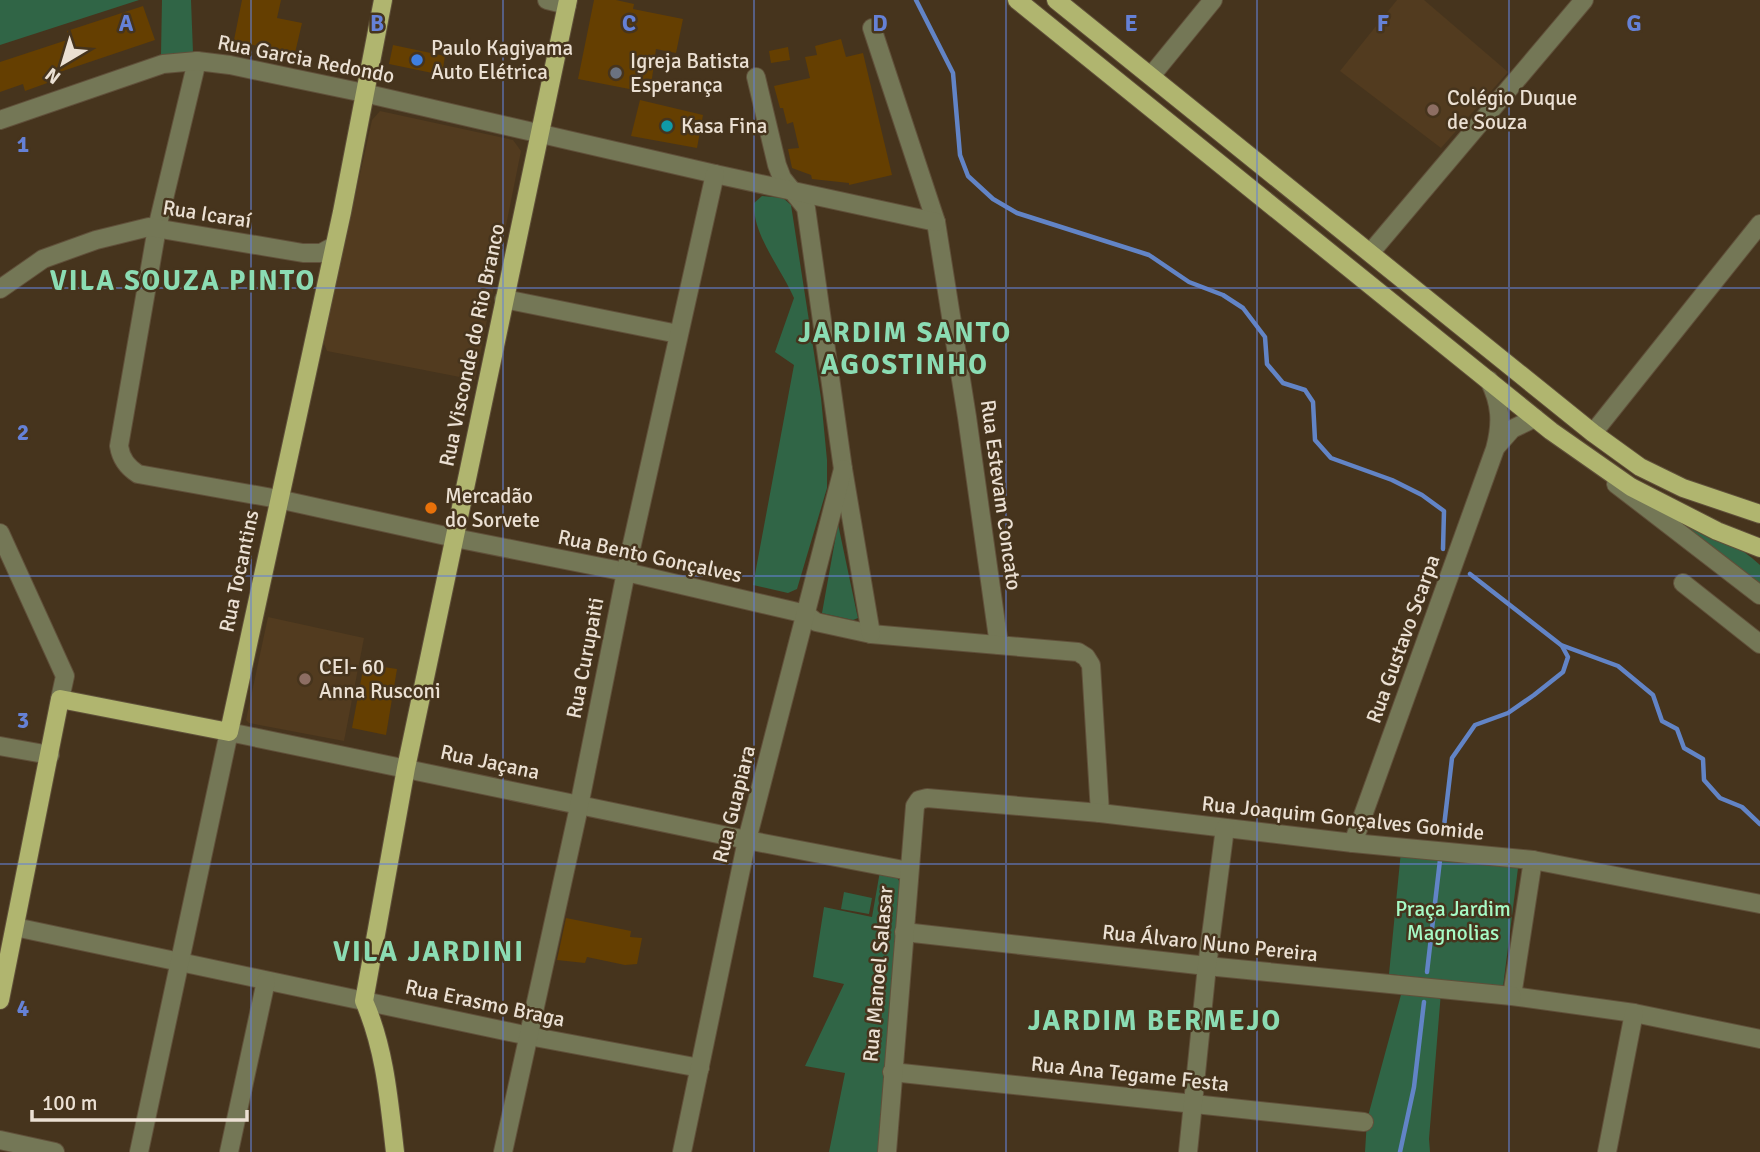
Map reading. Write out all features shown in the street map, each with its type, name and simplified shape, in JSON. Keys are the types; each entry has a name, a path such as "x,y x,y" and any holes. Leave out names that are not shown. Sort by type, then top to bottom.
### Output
{"main road":[{"name":"Rua Tocantins","path":"229,732 334,246 383,0"},
{"path":"1017,0 1551,431 1631,487 1717,531 1760,548"},
{"path":"1056,0 1593,433 1640,467 1683,488 1760,514"},
{"name":"Rua Visconde do Rio Branco","path":"364,1001 406,768 567,2"},
{"path":"0,1000 61,699"},
{"name":"Rua Jaçana","path":"61,699 229,732"},
{"path":"364,1001 383,1054 395,1152"}],"street":[{"path":"547,0 567,2"},
{"path":"1151,76 1213,0"},
{"path":"1371,253 1584,0"},
{"name":"Rua Estevam Concato","path":"872,28 936,222 999,645"},
{"name":"Rua Garcia Redondo","path":"0,120 163,64 197,61 230,65 365,93 936,222"},
{"path":"157,228 197,61"},
{"path":"757,77 777,165 782,178 806,208 843,469 871,634"},
{"name":"Rua Curupaiti","path":"503,1152 580,804 626,572 715,174"},
{"path":"1593,433 1760,224"},
{"name":"Rua Icaraí","path":"0,289 43,259 96,240 149,227 303,253 321,253 334,246"},
{"name":"Rua Bento Gonçalves","path":"157,228 119,446 125,463 138,474 278,499 626,572 806,614 816,622 871,634 1078,652 1086,657 1090,665 1100,813"},
{"path":"504,299 678,334"},
{"name":"Rua Gustavo Scarpa","path":"1353,843 1495,449 1501,419 1499,403 1489,380"},
{"name":"Rua Gustavo Scarpa","path":"1495,449 1512,429 1535,418"},
{"path":"1551,431 1596,469 1760,595"},
{"name":"Rua Guapiara","path":"682,1152 747,840 843,469"},
{"path":"0,533 65,676 61,699"},
{"path":"1683,583 1760,644"},
{"name":"Rua Jaçana","path":"229,732 909,871"},
{"name":"Rua Tocantins","path":"139,1152 229,732"},
{"path":"0,746 50,755"},
{"name":"Rua Joaquim Gonçalves Gomide","path":"919,800 926,798 1100,813 1353,843 1533,860 1760,904"},
{"name":"Rua Manoel Salasar","path":"887,1152 909,871 915,806 919,800"},
{"path":"1188,1152 1207,966 1225,828"},
{"path":"1512,996 1533,860"},
{"name":"Rua Erasmo Braga","path":"15,927 529,1036 700,1068"},
{"name":"Rua Álvaro Nuno Pereira","path":"904,932 1512,996 1634,1013 1760,1039"},
{"path":"229,1152 266,981"},
{"path":"1607,1152 1634,1013"},
{"name":"Rua Ana Tegame Festa","path":"892,1072 1364,1122"},
{"path":"0,1140 55,1152"}],"shaded area":[{"name":"Colégio Duque de Souza","path":"1397,0 1424,0 1508,72 1441,148 1340,71"},
{"path":"380,111 513,140 521,151 475,380 327,351 323,341 372,120"},
{"name":"CEI- 60 Anna Rusconi","path":"268,617 364,638 344,741 249,723 246,720"}],"green space":[{"path":"0,0 139,0 0,45"},
{"path":"162,0 191,0 193,53 161,55"},
{"path":"762,196 783,198 791,205 821,398 827,460 827,488 797,589 788,593 753,585 794,365 775,352 794,298 758,227 754,203"},
{"path":"1690,522 1736,546 1760,565 1760,587 1681,525"},
{"path":"838,524 858,618 853,620 822,613"},
{"name":"Praça Jardim Magnolias","path":"1401,851 1518,868 1503,987 1389,974"},
{"path":"880,871 896,876 901,884 882,1152 829,1152 845,1073 805,1066 844,984 813,977 824,907 872,917"},
{"path":"844,892 872,898 869,914 841,909"},
{"path":"1402,991 1441,992 1430,1152 1365,1152 1367,1120"}],"building":[{"path":"242,0 281,0 277,18 302,23 295,53 234,40"},
{"path":"594,0 616,0 634,4 633,9 683,19 676,53 656,49 650,93 578,79"},
{"path":"143,6 155,40 48,76 50,82 25,91 23,84 0,92 0,62 70,39 67,31"},
{"path":"841,39 846,57 863,53 892,175 849,185 812,179 811,175 792,168 788,149 799,148 793,122 787,124 774,86 810,78 805,57 817,55 815,46"},
{"name":"Paulo Kagiyama Auto Elétrica","path":"393,45 445,56 442,75 389,64"},
{"path":"788,47 790,60 771,63 769,51"},
{"name":"Kasa Fina","path":"640,100 703,115 697,148 631,136"},
{"path":"364,664 397,669 386,735 352,728"},
{"path":"566,918 631,931 630,937 642,938 637,964 625,965 587,957 585,963 557,960"}],"waterway":[{"path":"916,0 953,73 960,155 968,176 993,199 1017,213 1149,255 1189,282 1223,295 1243,308 1265,337 1267,364 1283,383 1305,390 1313,402 1315,440 1331,458 1392,480 1422,495 1444,511 1443,549"},
{"path":"1470,574 1561,645 1618,666 1653,695 1662,721 1677,729 1684,748 1703,759 1704,780 1720,798 1742,807 1760,824"},
{"path":"1443,835 1452,758 1475,725 1508,713 1563,672 1568,657 1562,646"},
{"path":"1427,972 1440,860"},
{"path":"1400,1152 1414,1087 1424,1002"}],"place":[{"name":"Paulo Kagiyama Auto Elétrica","path":"417,60"},
{"name":"Igreja Batista Esperança","path":"616,73"},
{"name":"Colégio Duque de Souza","path":"1433,110"},
{"name":"Kasa Fina","path":"667,126"},
{"name":"Mercadão do Sorvete","path":"431,508"},
{"name":"CEI- 60 Anna Rusconi","path":"305,679"}],"district":[{"name":"VILA SOUZA PINTO","path":"183,281"},
{"name":"JARDIM SANTO AGOSTINHO","path":"905,349"},
{"name":"VILA JARDINI","path":"429,952"},
{"name":"JARDIM BERMEJO","path":"1155,1021"}]}
